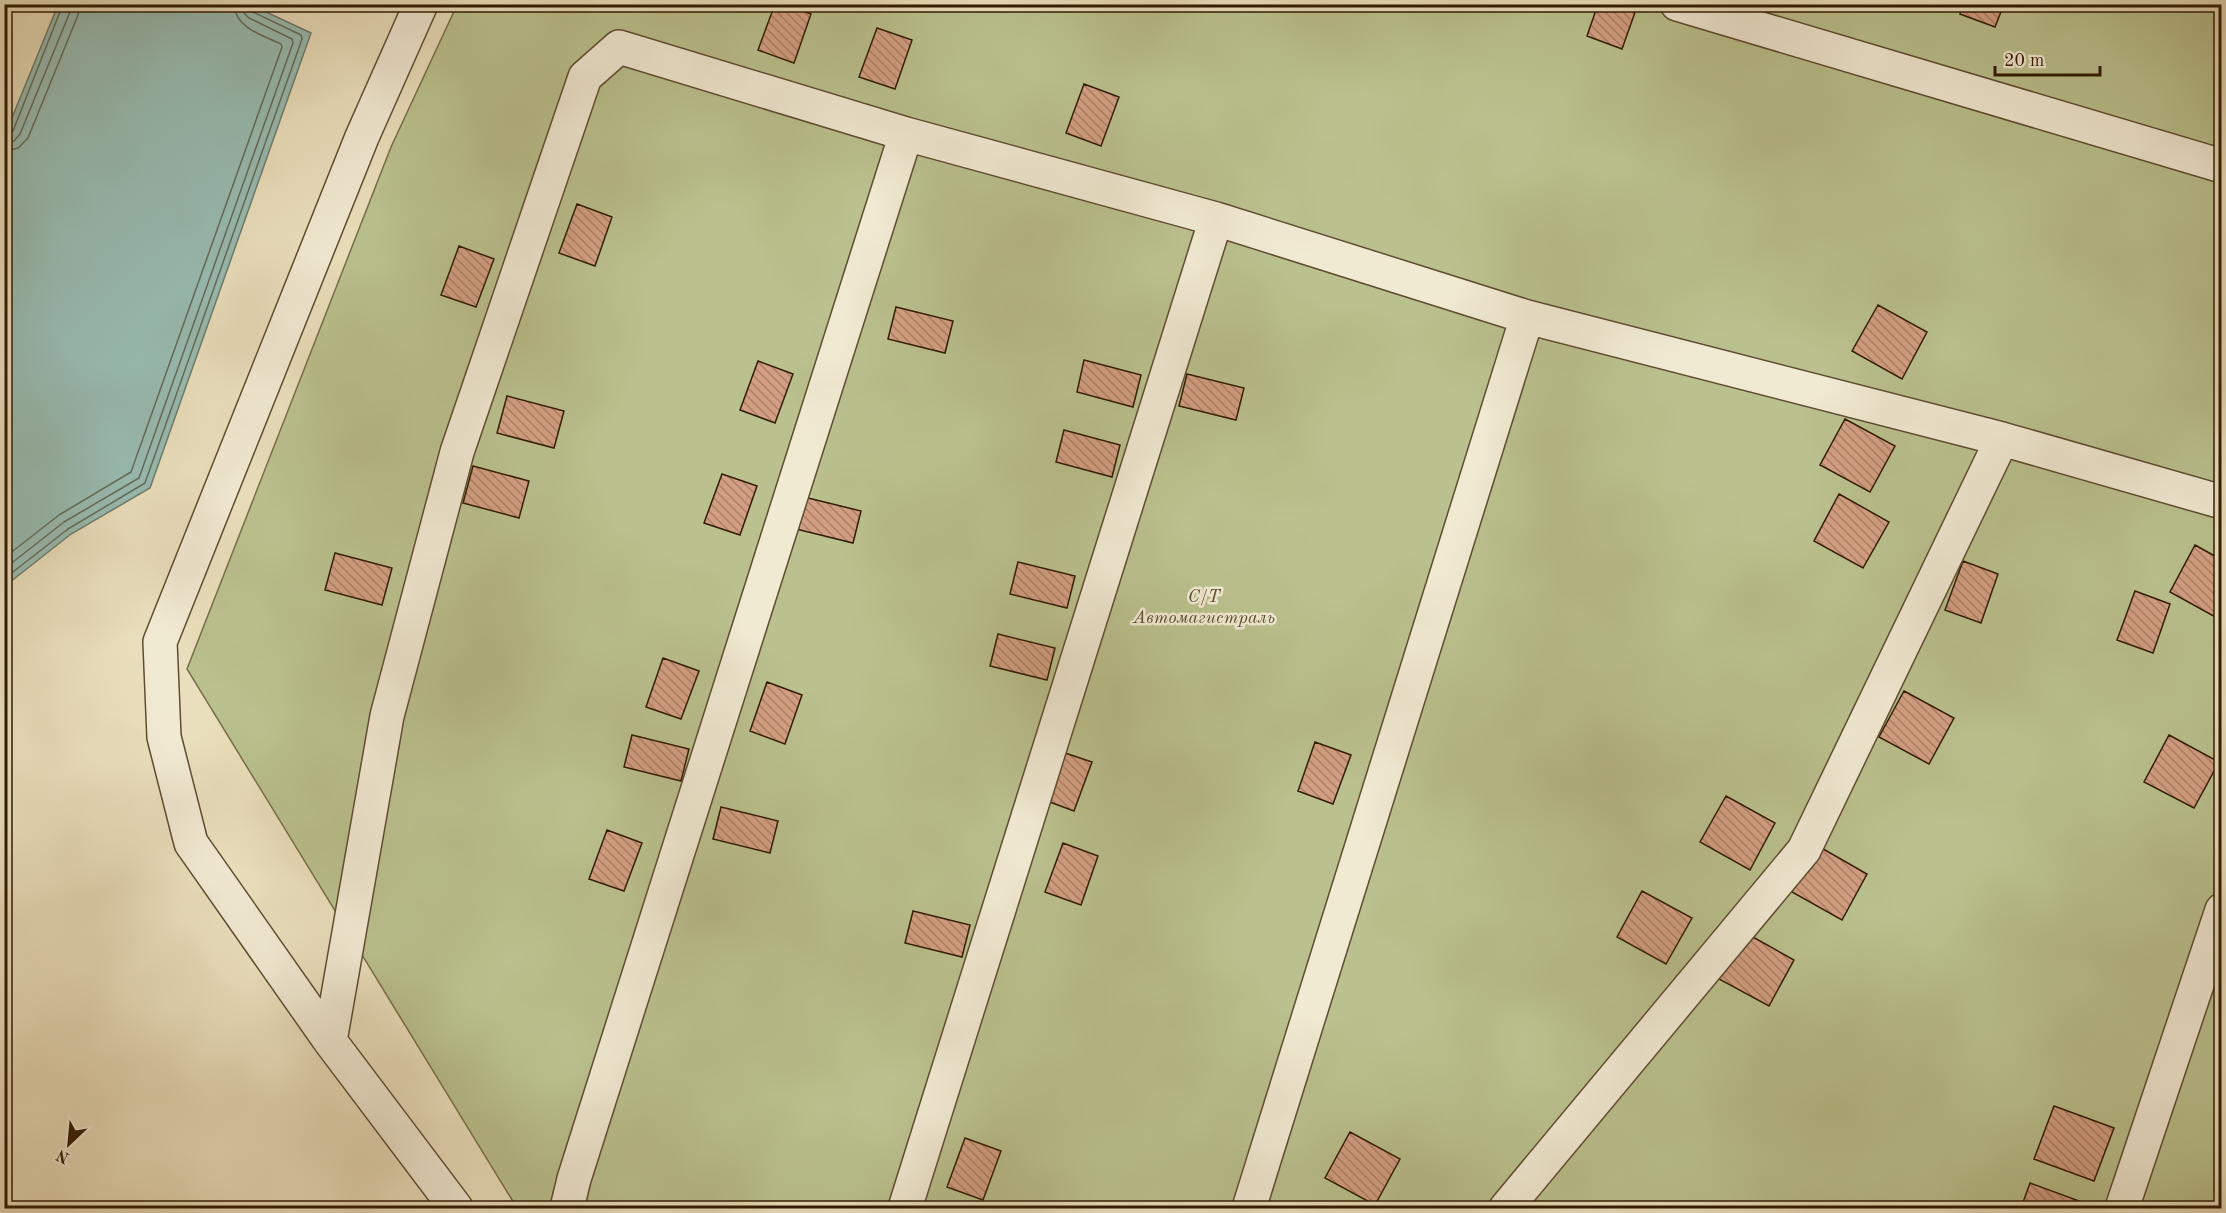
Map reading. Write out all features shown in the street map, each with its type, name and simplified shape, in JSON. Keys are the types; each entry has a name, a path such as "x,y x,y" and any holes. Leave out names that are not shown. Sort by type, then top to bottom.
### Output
{"lane":[{"path":"421,4 362,137 160,642 164,736 191,843 330,1041 456,1209"},
{"path":"1680,5 2222,166"},
{"path":"330,1041 387,716 451,475 585,77 619,47 906,134 1216,219 1527,317 2002,439 2222,502"},
{"path":"567,1209 581,1156 906,134"},
{"path":"905,1209 1216,219"},
{"path":"1249,1209 1527,317"},
{"path":"1506,1209 1804,850 2002,439"},
{"path":"2122,1209 2222,910"}],"green space":[{"name":"С/Т Автомагистраль","path":"457,5 2221,5 2221,1208 517,1208 187,669 391,147"}],"water":[{"path":"58,5 251,5 311,33 150,488 71,534 5,586 5,135"}],"building":[{"path":"775,4 785,4 811,14 794,63 758,50"},
{"path":"1598,4 1638,4 1622,49 1587,36"},
{"path":"1964,4 2004,4 1995,27 1960,14"},
{"path":"877,28 912,40 895,89 859,77"},
{"path":"1084,84 1119,97 1101,146 1066,133"},
{"path":"577,204 612,217 595,266 559,253"},
{"path":"459,246 494,259 476,307 441,295"},
{"path":"1878,305 1927,332 1902,379 1852,351"},
{"path":"896,307 953,321 945,353 888,339"},
{"path":"1084,360 1141,375 1133,407 1077,392"},
{"path":"758,361 793,374 775,423 740,410"},
{"path":"1187,374 1244,388 1236,420 1179,406"},
{"path":"507,396 564,411 554,448 497,433"},
{"path":"1845,419 1895,446 1870,492 1820,465"},
{"path":"1064,430 1120,445 1112,477 1056,462"},
{"path":"473,466 529,481 519,518 463,503"},
{"path":"722,474 757,486 740,535 704,523"},
{"path":"1839,494 1889,522 1863,568 1814,541"},
{"path":"804,497 861,511 853,543 796,529"},
{"path":"2195,545 2222,560 2222,615 2219,619 2170,592"},
{"path":"335,553 392,568 382,605 325,590"},
{"path":"1963,561 1998,574 1981,623 1945,610"},
{"path":"1018,562 1075,576 1067,608 1010,594"},
{"path":"2135,591 2170,604 2153,653 2117,640"},
{"path":"998,634 1055,648 1047,680 990,666"},
{"path":"663,658 699,671 681,719 646,707"},
{"path":"767,682 802,695 785,744 750,731"},
{"path":"1904,691 1954,718 1929,764 1879,737"},
{"path":"632,735 689,749 681,781 624,767"},
{"path":"2169,735 2219,762 2194,808 2144,782"},
{"path":"1315,742 1351,755 1333,804 1298,791"},
{"path":"1056,750 1092,762 1074,811 1039,798"},
{"path":"1726,796 1775,823 1750,870 1700,842"},
{"path":"721,807 778,821 770,853 713,839"},
{"path":"607,830 642,843 624,891 589,879"},
{"path":"1063,843 1098,856 1081,905 1045,892"},
{"path":"1818,846 1867,874 1842,920 1792,892"},
{"path":"1642,891 1692,918 1666,964 1617,937"},
{"path":"913,911 970,925 962,957 905,943"},
{"path":"1744,932 1794,960 1769,1006 1719,979"},
{"path":"2054,1106 2114,1128 2094,1181 2034,1159"},
{"path":"1350,1132 1400,1159 1375,1205 1325,1178"},
{"path":"965,1138 1001,1151 983,1200 947,1187"},
{"path":"2030,1183 2090,1205 2089,1208 2021,1208"}]}
